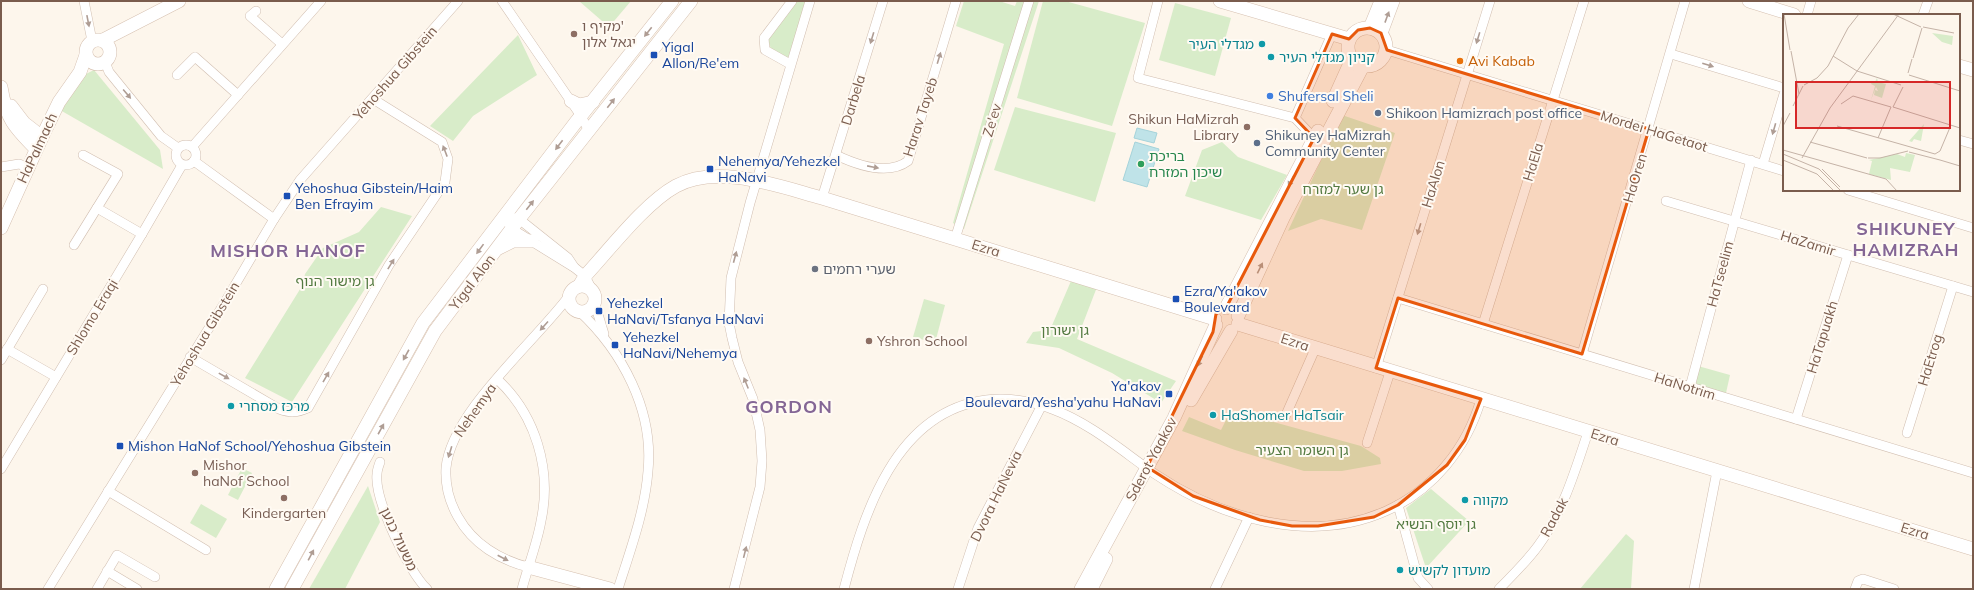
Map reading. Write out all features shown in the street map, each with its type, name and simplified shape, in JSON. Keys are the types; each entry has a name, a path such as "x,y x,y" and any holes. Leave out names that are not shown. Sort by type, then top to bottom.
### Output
{"street":[{"path":"84,1 98,52 109,72 161,136 178,148"},
{"name":"HaPalmach","path":"1,228 28,166 59,102 80,72 98,52 122,30 179,1"},
{"path":"192,147 321,1"},
{"name":"Yehoshua Gibstein","path":"50,586 274,219 300,180 458,1"},
{"path":"502,1 567,96 579,119 589,131"},
{"name":"Yigal Alon","path":"276,589 423,323 579,119 672,1"},
{"name":"Yigal Alon","path":"292,589 435,331 515,224 691,1"},
{"path":"790,64 765,50 764,38 792,1"},
{"path":"734,589 760,487 762,461 760,430 753,399 738,362 732,338 730,323 731,278 750,203 790,64 810,1"},
{"name":"Darbela","path":"822,198 883,1"},
{"name":"Harav Tayeb","path":"836,155 847,160 879,168 893,168 902,166 908,161 956,1"},
{"name":"Ze'ev","path":"955,239 1029,1"},
{"path":"1158,1 1138,78 1295,118 1314,138"},
{"path":"1220,1 1349,39"},
{"path":"1376,30 1382,1"},
{"path":"1376,30 1393,1"},
{"name":"HaAlon","path":"1376,368 1490,1"},
{"name":"HaEla","path":"1483,324 1584,1"},
{"name":"HaOren","path":"1582,354 1671,54 1685,1"},
{"path":"1749,1 1791,14"},
{"path":"1807,14 1811,1"},
{"path":"1923,14 1928,1"},
{"path":"256,11 250,16 282,44"},
{"path":"1358,30 1376,30 1385,38 1387,50 1380,61 1369,66 1357,62 1348,49 1349,39 1358,30"},
{"path":"1295,118 1332,34"},
{"name":"Mordei HaGetaot","path":"1387,50 1783,170"},
{"path":"1671,54 1783,88"},
{"path":"177,75 195,57 238,95"},
{"path":"1226,308 1233,310 1235,324 1224,331 1216,322 1218,312 1226,308 1338,91 1357,62"},
{"name":"Sderot Yaakov","path":"1081,589 1149,469 1235,324 1283,218 1357,62"},
{"path":"1960,66 1973,70"},
{"path":"1,81 13,109 18,116 42,137"},
{"path":"1,86 9,118 15,128 36,149"},
{"path":"567,96 579,105 593,102"},
{"path":"1763,164 1783,97"},
{"path":"190,357 279,409 290,413 300,412 308,408 389,265 445,182 448,159 442,142 373,99"},
{"path":"1960,140 1973,144"},
{"path":"186,145 192,147 196,155 194,162 189,165 182,165 176,158 178,148 186,145"},
{"path":"74,245 118,174 84,155"},
{"name":"HaTseelim","path":"1690,387 1751,160"},
{"path":"194,162 274,219"},
{"path":"1,167 19,164 28,166"},
{"name":"Shlomo Eraqi","path":"1,468 182,165"},
{"path":"618,589 646,487 648,452 644,420 635,388 617,354 579,311 570,304 569,296 579,276 653,202 677,185 711,177 737,178 757,181"},
{"name":"Ezra","path":"757,181 822,198 1216,322"},
{"path":"1856,191 1871,193 1973,228"},
{"name":"HaZamir","path":"1666,201 1973,292"},
{"path":"97,208 142,234"},
{"path":"505,216 568,258 593,296 605,339"},
{"path":"515,224 532,241 579,276"},
{"path":"497,248 511,241 532,241"},
{"name":"HaTapuakh","path":"1796,419 1848,255"},
{"name":"HaEtrog","path":"1907,433 1953,286"},
{"path":"1,360 43,289"},
{"name":"Nehemya","path":"569,296 558,312 497,379 464,421 456,435 448,458 447,484 454,511 461,523 477,541 501,558 528,567 610,589"},
{"path":"579,311 587,310 593,296"},
{"name":"HaNotrim","path":"1398,298 1973,473"},
{"name":"Sderot Yaakov","path":"1091,589 1174,418 1216,322"},
{"name":"Ezra","path":"1235,324 1973,549"},
{"path":"8,349 56,377"},
{"path":"1285,417 1315,349"},
{"path":"1367,443 1390,372"},
{"path":"497,379 506,388 522,410 537,437 544,465 542,519 522,589"},
{"path":"844,589 870,507 882,481 911,439 930,420 952,408 973,402 996,399 1019,400 1052,409 1089,428 1149,469 1193,496 1249,517 1282,525 1318,526 1364,519 1398,506 1430,482 1453,459 1475,420 1481,399"},
{"name":"Dvora HaNevia","path":"958,589 981,522 1042,406"},
{"name":"Radak","path":"1499,589 1539,545 1571,484 1588,432"},
{"name":"משעול כנען","path":"380,462 377,474 378,490 385,513 404,553 422,585 427,589"},
{"path":"1694,589 1717,471"},
{"path":"108,491 206,550"},
{"path":"1398,506 1418,578 1428,589"},
{"path":"1215,589 1249,517"},
{"path":"97,589 117,555 155,577"},
{"path":"107,572 137,589"},
{"path":"1855,589 1858,581 1863,579 1894,589"},
{"path":"50,586 60,589"}],"highlighted area":[{"path":"1370,28 1381,33 1387,50 1649,129 1582,354 1398,298 1376,368 1481,399 1465,440 1447,465 1398,505 1374,517 1318,526 1292,526 1260,520 1193,496 1147,467 1213,332 1216,314 1226,308 1314,138 1295,118 1332,34 1349,39 1358,30"}],"green space":[{"path":"579,1 631,1 609,27"},
{"path":"796,1 807,1 788,58 771,49 768,40"},
{"path":"964,1 999,1 1015,6 1017,1 1039,1 964,229 953,223 1004,44 956,26"},
{"path":"1043,1 1065,1 1145,23 1112,126 1017,98"},
{"path":"1175,3 1231,18 1215,76 1159,60"},
{"path":"518,35 537,75 473,116 453,141 430,126"},
{"path":"94,70 160,150 163,169 60,110 84,75"},
{"path":"1015,107 1116,133 1095,202 994,170"},
{"name":"גן שער למזרח","path":"1342,115 1395,133 1362,230 1321,219 1288,231"},
{"path":"1222,142 1238,157 1287,175 1261,220 1185,196 1202,150"},
{"name":"גן מישור הנוף","path":"381,207 412,216 292,402 245,378 302,286 305,274 323,248 359,232"},
{"name":"גן ישורון","path":"1071,281 1097,287 1077,339 1176,381 1161,403 1112,373 1059,348 1026,343 1033,332 1050,330"},
{"path":"924,299 945,305 935,343 913,337"},
{"path":"1698,366 1730,375 1726,393 1693,385"},
{"name":"גן השומר הצעיר","path":"1229,414 1248,421 1252,416 1361,446 1380,458 1381,464 1342,471 1304,471 1235,450 1182,431 1189,417 1221,430"},
{"path":"242,468 252,473 238,500 228,495"},
{"path":"368,486 380,522 345,589 309,589"},
{"name":"גן יוסף הנשיא","path":"1431,489 1469,521 1426,568 1406,508"},
{"path":"201,504 227,519 216,538 190,523"},
{"path":"1626,534 1634,541 1631,589 1580,589"}],"water":[{"path":"1137,128 1157,133 1154,143 1134,138"},
{"name":"בריכת שיכון המזרח","path":"1135,142 1159,149 1147,187 1123,180"}],"place":[{"name":"מקיף ו' יגאל אלון","path":"574,34"},
{"name":"מגדלי העיר","path":"1262,44"},
{"name":"Yigal Allon/Re'em","path":"654,55"},
{"name":"קניון מגדלי העיר","path":"1271,57"},
{"name":"Avi Kabab","path":"1460,61"},
{"name":"Shufersal Sheli","path":"1270,96"},
{"name":"Shikoon Hamizrach post office","path":"1378,113"},
{"name":"Shikun HaMizrah Library","path":"1247,127"},
{"name":"Shikuney HaMizrah Community Center","path":"1257,143"},
{"name":"בריכת שיכון המזרח","path":"1141,164"},
{"name":"Nehemya/Yehezkel HaNavi","path":"710,169"},
{"name":"Yehoshua Gibstein/Haim Ben Efrayim","path":"287,196"},
{"name":"שערי רחמים","path":"815,269"},
{"name":"Ezra/Ya'akov Boulevard","path":"1176,299"},
{"name":"Yehezkel HaNavi/Tsfanya HaNavi","path":"599,311"},
{"name":"Yshron School","path":"869,341"},
{"name":"Yehezkel HaNavi/Nehemya","path":"615,345"},
{"name":"Ya'akov Boulevard/Yesha'yahu HaNavi","path":"1169,394"},
{"name":"מרכז מסחרי","path":"231,406"},
{"name":"HaShomer HaTsair","path":"1213,415"},
{"name":"Mishon HaNof School/Yehoshua Gibstein","path":"120,446"},
{"name":"Mishor haNof School","path":"195,473"},
{"name":"Kindergarten","path":"284,498"},
{"name":"מקווה","path":"1465,500"},
{"name":"מועדון לקשיש","path":"1400,570"}],"district":[{"name":"SHIKUNEY HAMIZRAH","path":"1906,239"},
{"name":"MISHOR HANOF","path":"288,251"},
{"name":"GORDON","path":"789,407"}]}
